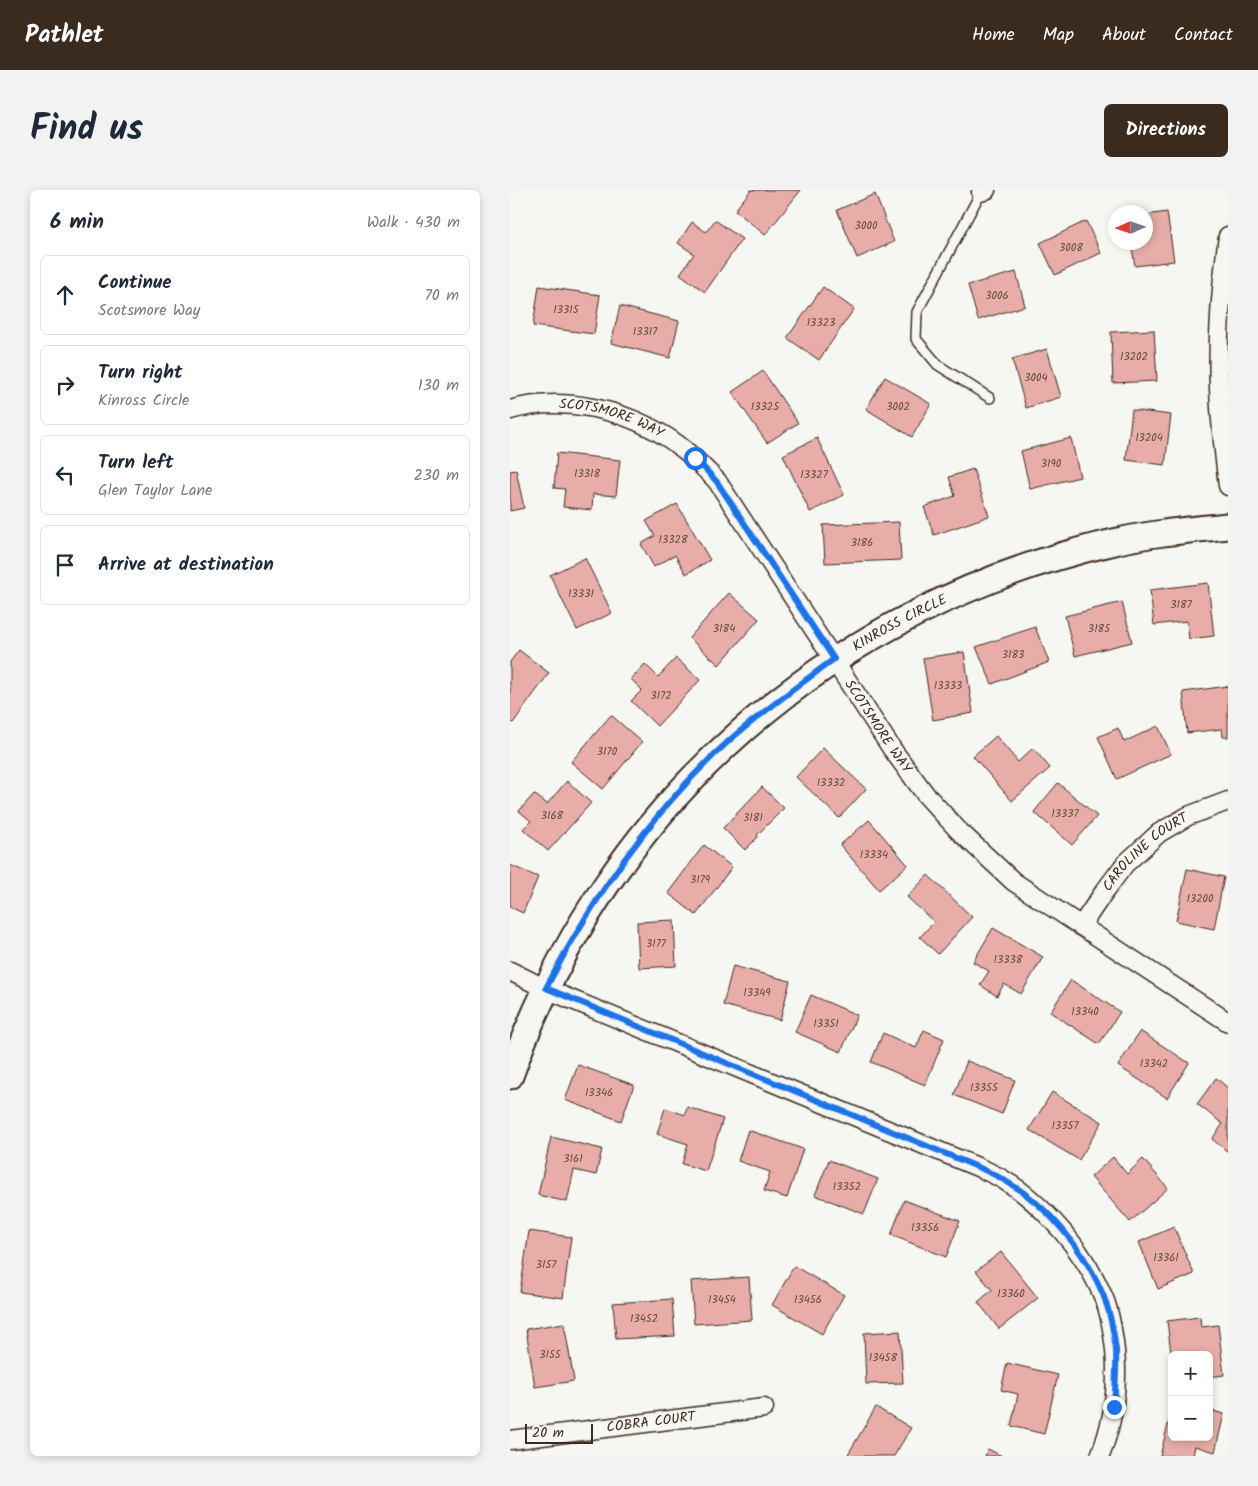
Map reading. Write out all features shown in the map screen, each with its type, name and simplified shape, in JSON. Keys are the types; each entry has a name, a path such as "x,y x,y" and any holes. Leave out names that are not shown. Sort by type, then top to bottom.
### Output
{"street":[{"path":"1228,236 1219,320 1219,387 1221,432 1228,486"},
{"name":"SCOTSMORE WAY","path":"510,410 519,407 554,404 589,407 624,416 666,436 695,458 717,482 892,749 926,795 958,830 1014,882 1228,1022"},
{"name":"KINROSS CIRCLE","path":"510,1076 522,1042 546,988 566,950 601,892 640,837 686,784 731,739 778,700 834,659 916,612 976,585 1045,560 1114,542 1161,533 1228,526"},
{"name":"CAROLINE COURT","path":"1081,926 1125,864 1159,833 1188,816 1228,801"},
{"path":"510,971 546,988 980,1168 1008,1182 1042,1208 1067,1235 1088,1265 1104,1298 1109,1314 1116,1349 1116,1381 1114,1407 1106,1442 1100,1456"},
{"name":"COBRA COURT","path":"510,1440 764,1408"}],"lane":[{"path":"984,191 917,312 916,339 938,365 990,398"}],"building":[{"path":"751,190 801,190 765,235 735,210"},
{"path":"875,194 894,242 857,258 837,210"},
{"path":"1167,212 1174,261 1135,266 1132,250 1153,250 1153,214"},
{"path":"715,220 742,239 705,292 680,274 694,254 678,243 692,222 706,232"},
{"path":"1086,221 1101,253 1055,275 1040,243"},
{"path":"1016,272 1025,306 978,320 968,285"},
{"path":"539,286 600,295 594,334 533,326"},
{"path":"823,287 854,309 819,360 787,338"},
{"path":"620,306 679,321 670,358 611,343"},
{"path":"1154,330 1157,381 1113,383 1111,332"},
{"path":"1047,349 1061,397 1026,408 1012,359"},
{"path":"763,371 798,423 767,443 732,392"},
{"path":"885,377 931,404 912,437 866,409"},
{"path":"1132,410 1171,415 1165,465 1126,460"},
{"path":"817,438 844,495 810,512 783,455"},
{"path":"1071,438 1080,477 1030,489 1021,451"},
{"path":"557,453 620,460 616,496 593,494 592,510 563,507 565,489 554,488"},
{"path":"973,469 989,516 934,535 924,507 955,496 949,477"},
{"path":"516,470 524,508 510,511 510,471"},
{"path":"677,504 710,560 686,574 675,555 654,567 641,544 655,536 646,521"},
{"path":"899,522 901,560 825,563 823,525"},
{"path":"585,558 612,613 577,630 550,575"},
{"path":"1208,583 1214,636 1189,639 1187,621 1154,625 1150,590"},
{"path":"729,593 759,619 719,665 689,638"},
{"path":"1122,602 1132,642 1075,656 1065,616"},
{"path":"1035,627 1049,662 992,684 976,647"},
{"path":"519,650 549,673 513,723 510,721 510,662"},
{"path":"964,652 973,713 933,720 923,658"},
{"path":"676,658 700,680 657,726 631,701 642,690 631,679 645,664 658,677"},
{"path":"1228,686 1228,737 1223,737 1222,729 1187,733 1183,692"},
{"path":"611,715 642,742 603,789 571,762"},
{"path":"1158,726 1171,754 1117,779 1098,737 1118,728 1124,742"},
{"path":"996,736 1018,762 1033,748 1050,768 1012,801 973,756"},
{"path":"823,748 866,789 839,818 796,777"},
{"path":"567,781 591,803 548,851 523,829 531,821 519,811 534,794 547,804"},
{"path":"1058,783 1097,816 1072,845 1034,812"},
{"path":"762,787 784,808 745,850 723,828"},
{"path":"869,820 908,865 879,890 840,845"},
{"path":"704,845 732,867 696,915 668,893"},
{"path":"510,865 538,877 523,913 510,907"},
{"path":"1187,869 1224,877 1214,929 1176,921"},
{"path":"928,875 972,917 938,954 920,937 934,922 907,897"},
{"path":"674,920 676,966 639,968 637,922"},
{"path":"993,928 1043,957 1021,994 1004,984 997,996 980,985 989,971 973,962"},
{"path":"733,966 790,981 780,1020 723,1005"},
{"path":"1071,980 1120,1012 1099,1044 1050,1012"},
{"path":"811,995 857,1015 841,1052 795,1032"},
{"path":"924,1030 944,1039 925,1085 871,1062 883,1033 916,1048"},
{"path":"1140,1031 1189,1063 1167,1098 1118,1066"},
{"path":"967,1061 1015,1080 1002,1114 954,1095"},
{"path":"578,1065 634,1085 621,1121 565,1100"},
{"path":"1216,1078 1228,1088 1228,1152 1212,1139 1223,1124 1197,1104"},
{"path":"1052,1092 1102,1122 1079,1160 1029,1130"},
{"path":"687,1107 723,1119 706,1171 682,1164 688,1144 657,1134 665,1108 685,1115"},
{"path":"748,1130 803,1149 787,1198 764,1191 770,1172 738,1161"},
{"path":"551,1137 602,1149 596,1175 574,1170 567,1202 538,1195"},
{"path":"1113,1157 1127,1174 1143,1159 1168,1188 1130,1222 1091,1177"},
{"path":"829,1160 878,1179 864,1214 815,1195"},
{"path":"904,1200 960,1221 946,1257 891,1235"},
{"path":"1174,1227 1194,1274 1158,1289 1139,1242"},
{"path":"529,1231 571,1237 563,1298 520,1292"},
{"path":"1001,1252 1038,1298 999,1329 978,1302 992,1290 976,1271"},
{"path":"794,1266 844,1295 822,1334 772,1305"},
{"path":"749,1277 752,1320 694,1324 691,1281"},
{"path":"672,1299 675,1336 616,1339 613,1303"},
{"path":"1200,1317 1201,1327 1218,1325 1224,1375 1213,1376 1213,1351 1171,1351 1167,1321"},
{"path":"564,1323 574,1381 535,1387 526,1329"},
{"path":"900,1331 903,1383 866,1384 864,1333"},
{"path":"1007,1363 1058,1375 1044,1434 1011,1426 1018,1394 1001,1390"},
{"path":"876,1407 911,1428 894,1456 847,1456"},
{"path":"1213,1411 1224,1414 1215,1452 1195,1446 1193,1456 1160,1456 1168,1425 1168,1441 1213,1441"},
{"path":"988,1449 1002,1456 985,1456"}],"route":[{"path":"695,458 717,482 834,659 778,700 731,739 686,784 640,837 601,892 566,950 546,988 980,1168 1023,1192 1042,1208 1067,1235 1088,1265 1104,1298 1116,1349 1114,1407"}]}
